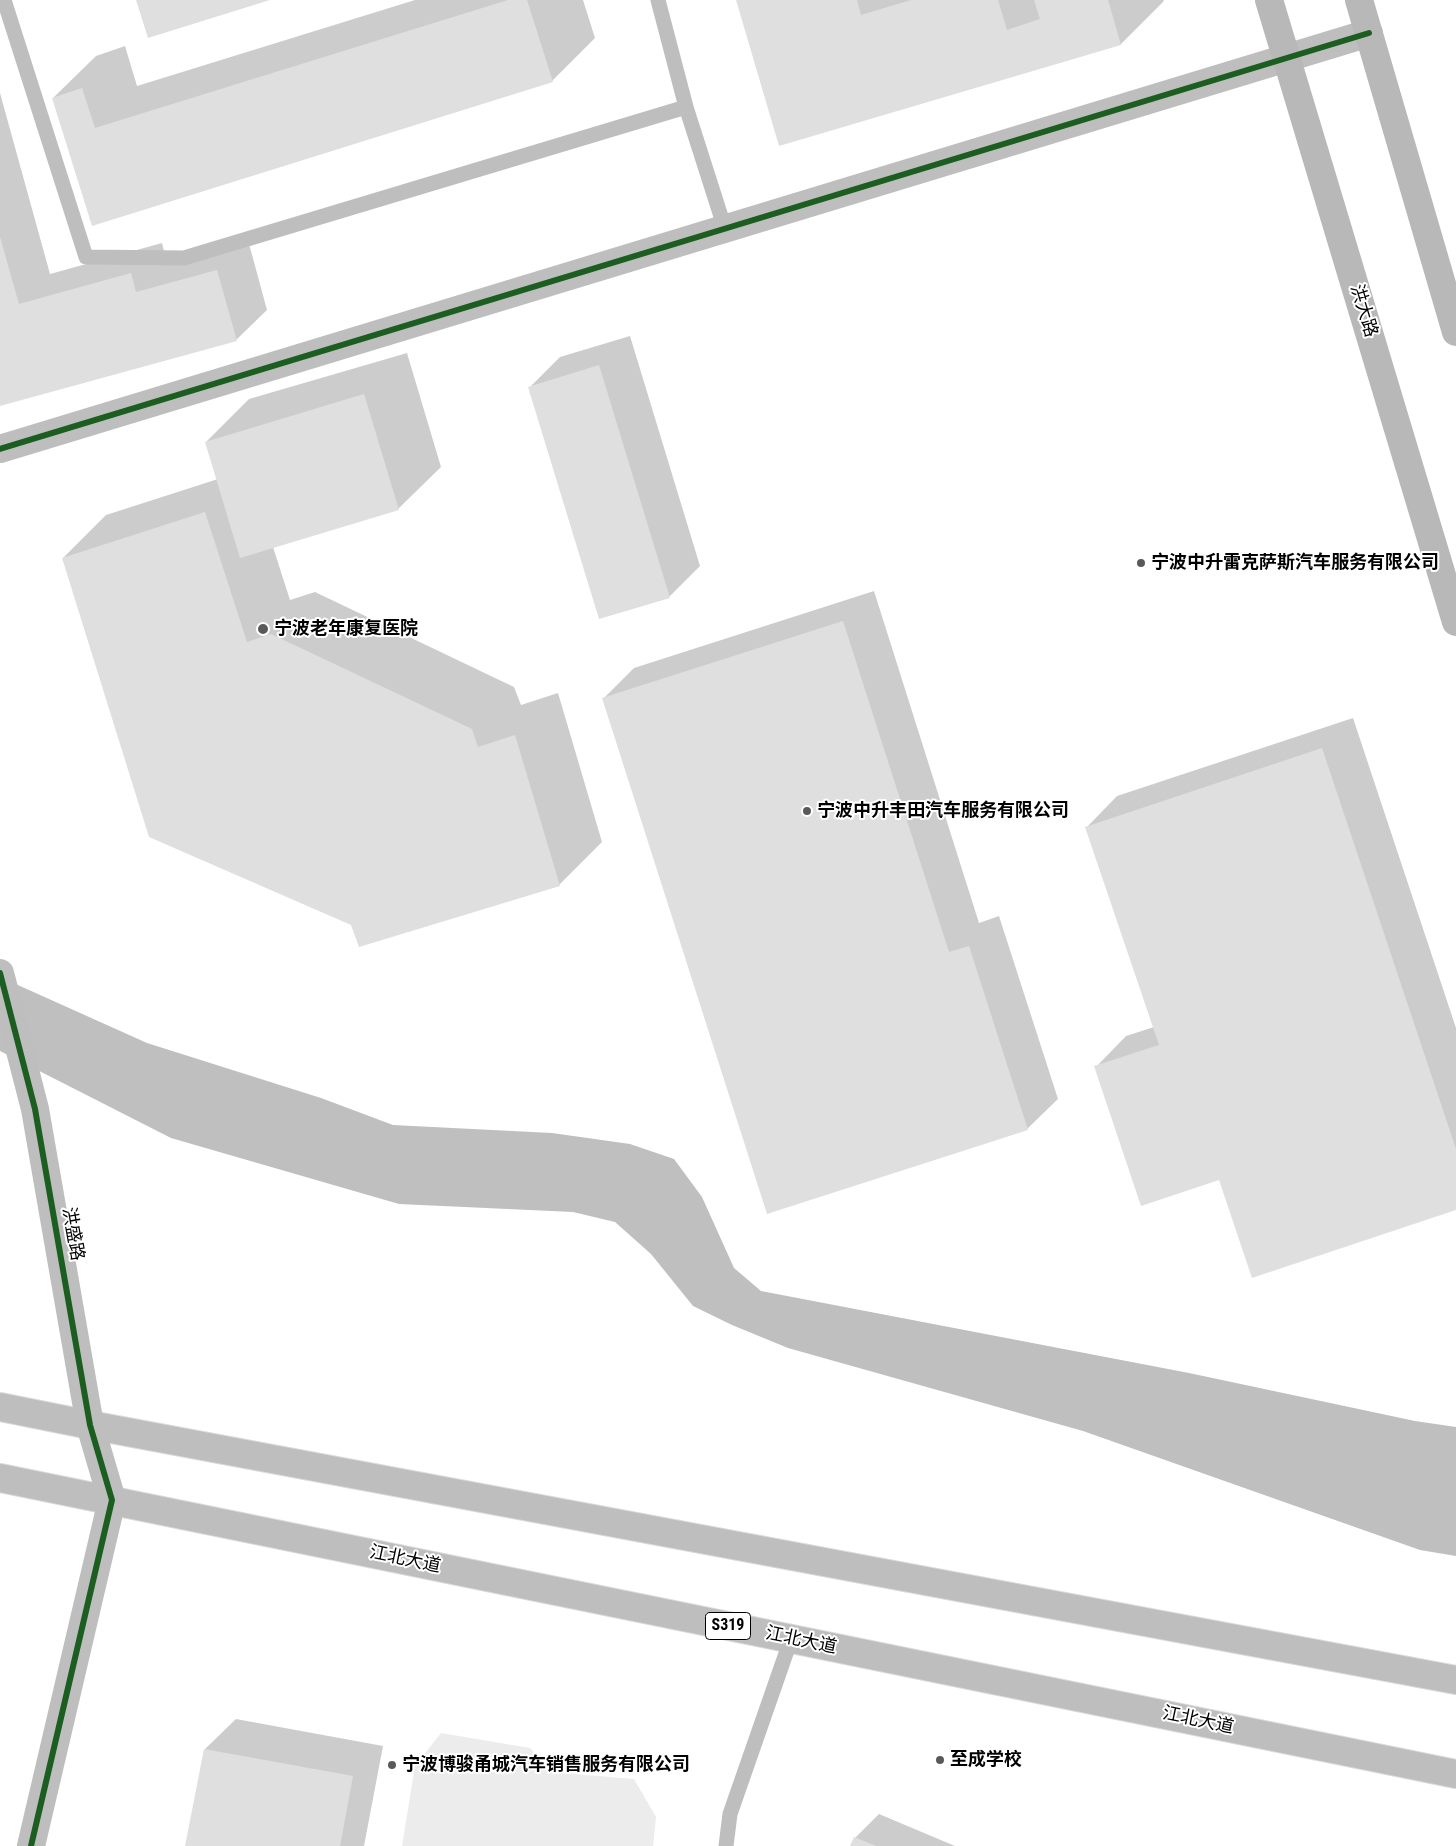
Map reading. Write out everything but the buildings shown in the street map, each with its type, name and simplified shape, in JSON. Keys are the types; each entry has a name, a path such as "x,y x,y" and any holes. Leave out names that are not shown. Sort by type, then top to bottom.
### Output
{"main road":[{"name":"洪大路","path":"1269,0 1456,622"},
{"path":"1359,0 1456,332"},
{"path":"0,449 1369,34"},
{"name":"洪盛路","path":"0,973 35,1109 90,1425 112,1500"},
{"path":"0,1407 1456,1680"},
{"name":"江北大道","path":"0,1478 1456,1774"},
{"path":"31,1846 112,1500"}],"lane":[{"path":"4,0 86,257 184,258 686,107"},
{"path":"658,0 686,107 725,229"},
{"path":"726,1846 730,1814 791,1639"}],"shaded area":[{"path":"0,977 147,1043 321,1098 393,1125 552,1133 630,1144 674,1159 702,1197 734,1268 761,1291 1189,1373 1415,1421 1456,1427 1456,1556 1420,1550 1083,1431 788,1348 732,1325 693,1306 651,1254 615,1222 573,1212 399,1204 171,1138 0,1051"},
{"path":"441,1733 530,1748 551,1772 634,1779 656,1817 653,1846 402,1846 415,1766"}],"cycle path":[{"path":"0,449 1369,33"},
{"path":"0,973 35,1109 90,1425 112,1500 31,1846"}],"place":[{"name":"宁波中升雷克萨斯汽车服务有限公司","path":"1141,563"},
{"name":"宁波老年康复医院","path":"263,629"},
{"name":"宁波中升丰田汽车服务有限公司","path":"807,811"},
{"name":"至成学校","path":"940,1760"},
{"name":"宁波博骏甬城汽车销售服务有限公司","path":"392,1765"}]}
